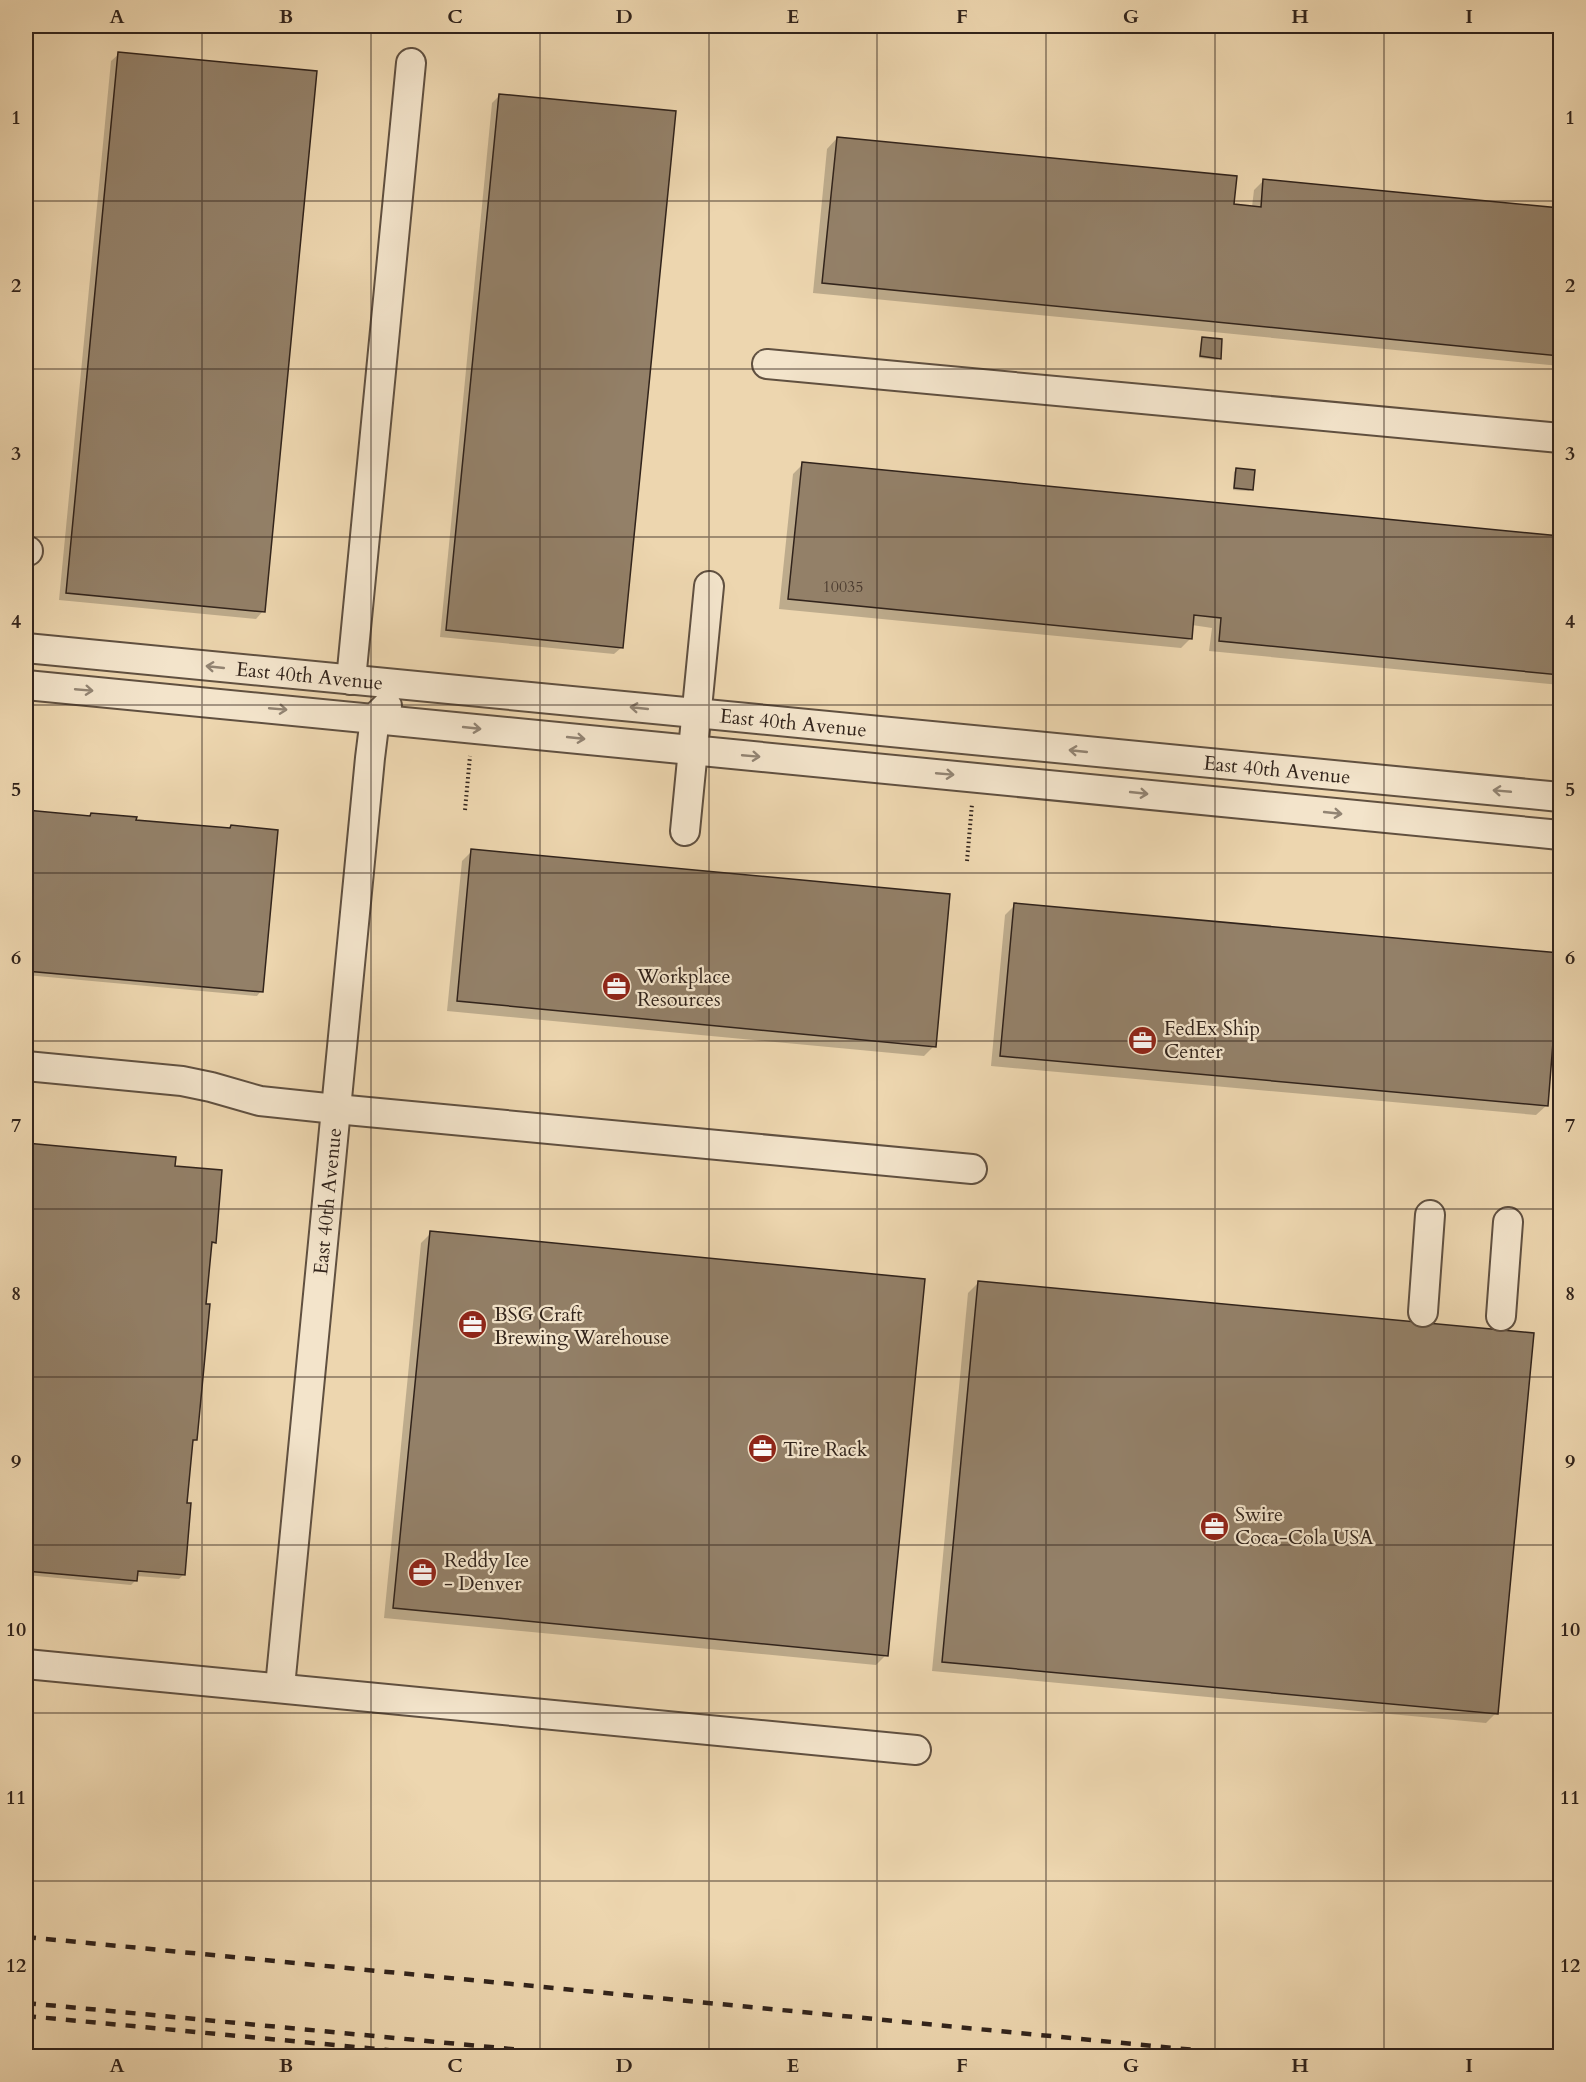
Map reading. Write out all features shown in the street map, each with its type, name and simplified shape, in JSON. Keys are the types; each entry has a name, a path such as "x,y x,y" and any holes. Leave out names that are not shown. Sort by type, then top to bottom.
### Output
{"street":[{"path":"351,680 411,63"},
{"path":"767,364 1560,438"},
{"path":"685,831 709,586"},
{"name":"East 40th Avenue","path":"26,648 1560,797"},
{"name":"East 40th Avenue","path":"26,685 1560,835"},
{"path":"375,718 386,707 409,700 494,695"},
{"name":"East 40th Avenue","path":"280,1687 375,718"},
{"path":"26,1066 182,1081 260,1101 972,1169"},
{"path":"1423,1312 1430,1215"},
{"path":"1501,1316 1508,1222"},
{"path":"26,1664 916,1750"}],"path":[{"path":"465,810 470,756"},
{"path":"967,861 972,804"}],"building":[{"path":"118,52 317,71 265,612 66,593"},
{"path":"499,94 676,111 623,648 446,630"},
{"path":"837,137 1237,176 1234,204 1261,207 1263,179 1560,208 1560,356 822,283"},
{"path":"1202,337 1222,339 1221,359 1200,356"},
{"path":"802,462 1560,536 1560,675 1219,641 1221,618 1194,615 1192,639 788,599"},
{"path":"1236,468 1255,470 1253,490 1234,488"},
{"path":"26,810 90,816 91,813 137,817 136,820 278,830 263,992 26,971"},
{"path":"471,849 950,894 936,1047 457,1001"},
{"path":"1014,903 1560,953 1548,1106 1000,1056"},
{"path":"26,1143 176,1157 175,1166 222,1170 216,1243 212,1242 206,1304 210,1304 197,1440 193,1440 187,1503 191,1503 185,1575 138,1571 137,1581 26,1571"},
{"path":"430,1231 925,1279 888,1656 393,1608"},
{"path":"978,1281 1534,1333 1498,1714 942,1662"}],"railway":[{"path":"26,1937 1257,2056"},
{"path":"26,2003 585,2056"},
{"path":"26,2016 451,2056"}],"place":[{"name":"Workplace Resources","path":"616,987"},
{"name":"FedEx Ship Center","path":"1143,1040"},
{"name":"BSG Craft Brewing Warehouse","path":"473,1325"},
{"name":"Tire Rack","path":"762,1449"},
{"name":"Swire Coca-Cola USA","path":"1214,1526"},
{"name":"Reddy Ice - Denver","path":"423,1572"}]}
